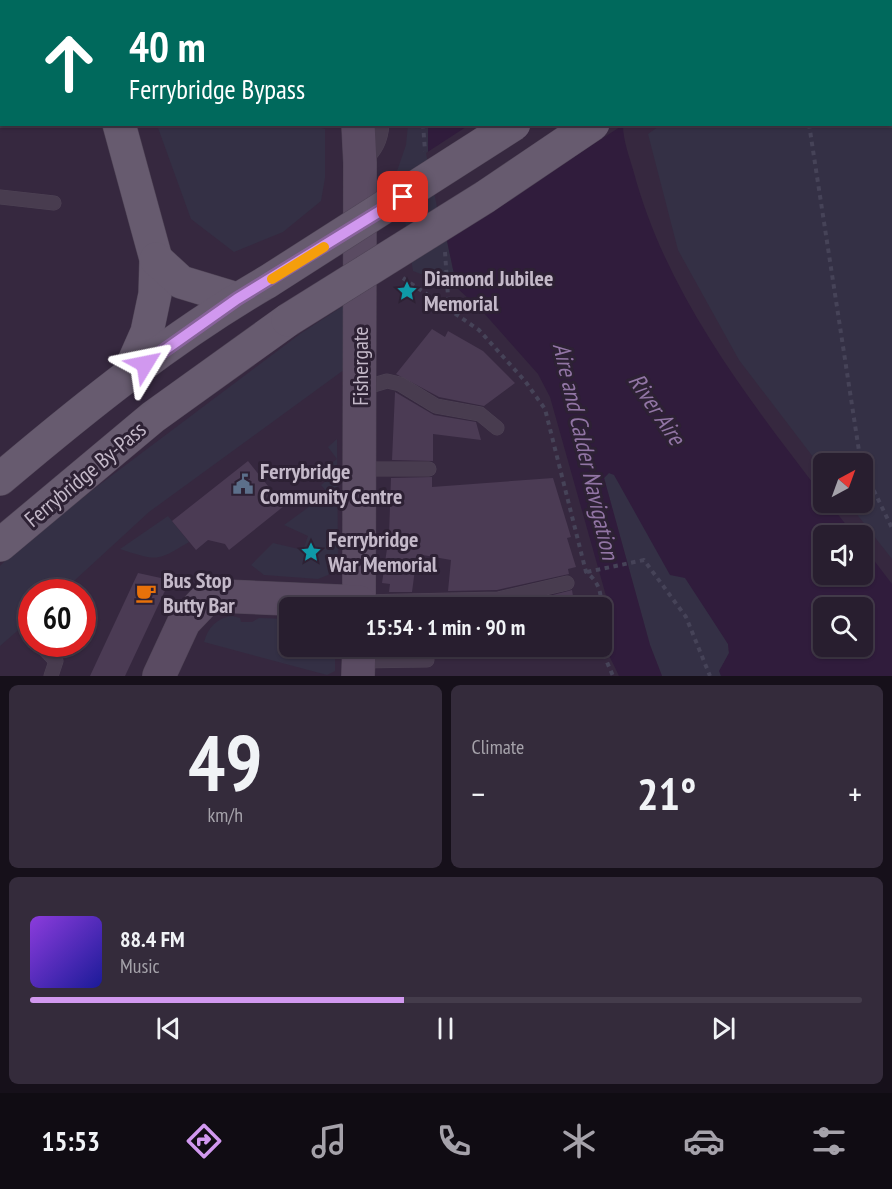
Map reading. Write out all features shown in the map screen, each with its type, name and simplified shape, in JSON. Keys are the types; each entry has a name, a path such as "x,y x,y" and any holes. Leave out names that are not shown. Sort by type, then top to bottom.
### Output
{"main road":[{"path":"120,126 156,259 154,294 147,332 127,377"},
{"name":"Fishergate","path":"358,126 360,163 359,597"},
{"path":"0,479 127,377 237,299 511,126"},
{"name":"Ferrybridge By-Pass","path":"0,545 153,417 288,320 485,196 589,126"},
{"path":"156,259 181,282 237,299"},
{"path":"165,663 184,622 205,600 222,596 279,600"}],"lane":[{"path":"360,163 373,153 379,141 382,126"},
{"path":"0,197 54,203"},
{"path":"360,389 387,381 400,384 436,406 480,414 497,428"},
{"path":"360,469 429,469"},
{"path":"521,597 567,583"},
{"path":"51,676 56,661 52,657"},
{"path":"358,661 427,660"}],"path":[{"path":"809,126 860,453"},
{"path":"399,275 479,330 525,381 544,410 586,572 596,579 601,597"},
{"path":"873,488 892,528"},
{"path":"592,571 635,560 644,560 653,568 686,617 710,676"},
{"path":"605,657 613,676"}],"shaded area":[{"path":"157,126 315,126 325,129 325,178 321,201 283,232 234,252 191,219"},
{"path":"408,126 428,126 428,151 457,288 413,271 397,171 406,145"},
{"path":"659,126 892,126 892,559 873,535 873,525 865,525 856,513 873,513 873,453 813,453 813,457 739,360 678,250 648,134"},
{"path":"343,306 352,364 149,512 76,579 18,579 18,630 0,646 0,566 26,540 300,334"},
{"path":"337,439 338,561 328,575 318,579 264,575 251,565 273,543 303,550 308,536 284,525 328,493 321,485 335,474 329,465 337,459 328,447"},
{"path":"608,473 614,474 694,589 728,644 729,653 720,671 721,676 662,676 650,645 604,478"},
{"path":"168,516 189,542 156,558 120,549"},
{"path":"232,616 240,618 241,622 252,622 259,618 279,619 279,657 335,657 335,671 327,675 204,642 214,624"}],"water":[{"path":"428,126 623,126 627,149 648,218 688,303 712,343 766,421 813,483 813,513 837,513 846,525 813,525 813,585 873,585 873,559 892,584 892,676 721,676 719,671 729,653 728,644 685,578 670,575 614,475 609,473 604,478 650,645 662,676 619,676 610,657 612,657 612,597 606,597 550,397 538,374 483,312 457,288 428,151"}],"pier":[{"path":"467,126 621,126 444,241 426,153"}],"building":[{"path":"432,329 445,337 448,331 483,351 515,383 484,406 439,397 396,374"},
{"path":"395,392 434,415 476,422 481,440 433,434 433,461 392,460"},
{"name":"Ferrybridge Community Centre","path":"248,461 284,506 229,550 225,544 208,540 196,550 172,521"},
{"path":"432,477 432,487 553,478 571,537 567,538 576,567 568,569 569,574 497,590 448,591 451,560 417,554 412,592 389,592 390,584 382,583 389,535 391,478"},
{"path":"138,573 170,580 125,676 90,676"},
{"path":"572,590 573,597 545,597"}],"slow traffic":[{"path":"272,279 324,247"}],"place":[{"name":"Diamond Jubilee Memorial","path":"407,291"},
{"name":"Ferrybridge Community Centre","path":"243,484"},
{"name":"Ferrybridge War Memorial","path":"311,552"},
{"name":"Bus Stop Butty Bar","path":"146,593"}],"route":[{"path":"145,364 237,299 293,267 403,197"}],"water label":[{"name":"River Aire","path":"657,409"},
{"name":"Aire and Calder Navigation","path":"586,451"}]}
